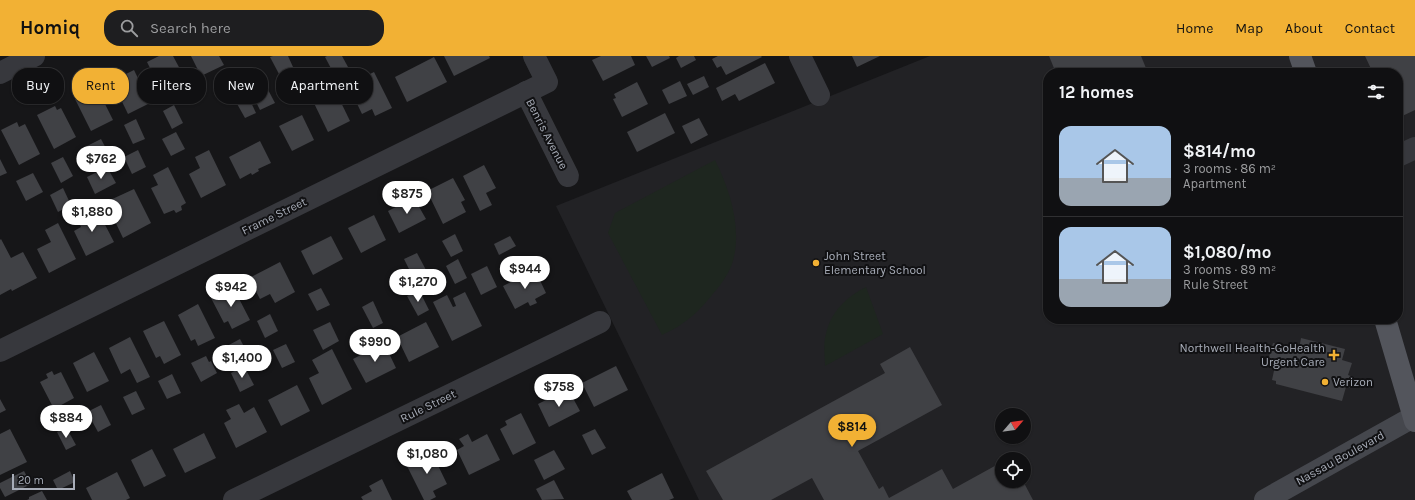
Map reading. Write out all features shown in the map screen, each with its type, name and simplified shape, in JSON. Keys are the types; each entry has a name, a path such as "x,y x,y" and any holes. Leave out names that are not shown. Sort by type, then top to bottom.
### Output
{"main road":[{"path":"1300,56 1304,68"},
{"path":"1387,324 1415,418"},
{"name":"Nassau Boulevard","path":"1265,500 1415,418"}],"street":[{"path":"0,73 34,56"},
{"name":"Frame Street","path":"0,351 547,82 534,56"},
{"path":"800,56 819,95"},
{"name":"Benris Avenue","path":"526,92 568,176"},
{"path":"1403,154 1415,148"},
{"name":"Rule Street","path":"234,500 600,322"}],"shaded area":[{"name":"John Street Elementary School","path":"930,56 1415,56 1415,500 699,500 556,206"},
{"path":"715,160 726,184 733,210 736,238 732,264 721,284 699,310 681,325 662,335 608,233 615,213"},
{"path":"866,287 883,334 825,366 824,346 828,326 840,306 852,295"}],"building":[{"path":"159,56 173,56 179,68 150,68 147,62"},
{"path":"191,56 219,56 224,65 214,68 214,70 206,74 206,68 197,68"},
{"path":"288,56 293,67 276,68 270,57"},
{"path":"342,56 348,67 331,68 325,57"},
{"path":"444,56 489,56 490,58 454,76"},
{"path":"601,56 631,56 635,65 603,81 592,60"},
{"path":"646,56 669,56 670,58 652,67"},
{"path":"679,56 694,56 696,60 681,68 676,58"},
{"path":"718,56 762,57 726,75 721,66 717,68 712,59"},
{"path":"852,56 880,56 857,67"},
{"path":"1049,56 1141,56 1146,68 1054,68"},
{"path":"1365,56 1415,56 1415,110 1403,116 1403,68 1371,68"},
{"path":"434,57 447,82 407,102 395,77"},
{"path":"765,63 775,83 739,101 735,94 722,101 716,88"},
{"path":"134,70 137,76 137,104 148,104 128,114 123,104 129,104 129,72"},
{"path":"373,72 392,108 375,116 372,109 362,114 357,104 373,104"},
{"path":"704,76 709,87 693,95 687,84"},
{"path":"680,81 687,96 669,104 662,90"},
{"path":"637,82 648,104 622,117 613,99 616,98 614,94"},
{"path":"268,90 275,103 260,110 257,104 268,104"},
{"path":"78,104 105,104 113,120 91,131"},
{"path":"237,104 252,104 256,113 245,118"},
{"path":"314,104 342,104 350,121 328,132"},
{"path":"174,105 183,123 172,129 163,111"},
{"path":"55,106 57,110 61,108 76,137 54,149 37,115"},
{"path":"665,113 675,133 637,152 627,132"},
{"path":"302,115 314,140 292,151 279,126"},
{"path":"699,118 708,135 691,144 682,126"},
{"path":"136,119 145,139 133,144 124,125"},
{"path":"17,122 19,127 25,124 40,154 19,165 1,130"},
{"path":"176,132 185,149 171,156 162,139"},
{"path":"101,139 111,158 97,165 87,146"},
{"path":"260,141 271,163 258,169 259,171 252,175 251,173 240,179 229,157"},
{"path":"138,150 146,167 132,174 124,157"},
{"path":"209,150 226,185 201,198 189,174 200,168 195,157"},
{"path":"63,157 73,176 61,183 51,163"},
{"path":"0,159 7,173 0,176"},
{"path":"484,165 496,188 486,193 492,205 480,211 463,176"},
{"path":"107,167 116,183 95,194 87,177"},
{"path":"168,167 186,203 181,206 182,210 176,213 174,210 164,214 151,188 158,185 153,175"},
{"path":"33,173 43,192 26,201 16,181"},
{"path":"453,178 465,200 461,202 466,212 443,224 427,191"},
{"path":"63,188 71,205 58,212 50,195"},
{"path":"134,189 151,223 123,238 111,213 113,212 108,201"},
{"path":"414,198 426,219 399,233 388,211"},
{"path":"92,208 98,219 101,217 114,242 86,256 74,231 81,227 76,216"},
{"path":"374,215 386,240 361,253 348,228"},
{"path":"58,223 76,259 49,273 37,249 51,242 45,230"},
{"path":"455,234 463,251 451,257 442,241"},
{"path":"331,236 343,259 313,275 301,251"},
{"path":"510,236 516,246 499,255 494,244"},
{"path":"1,239 11,258 23,252 37,278 12,291 11,289 0,295 0,240"},
{"path":"417,253 426,270 413,277 404,259"},
{"path":"458,259 467,278 455,284 446,266"},
{"path":"280,262 295,292 275,303 270,294 260,299 249,278"},
{"path":"487,266 497,287 481,295 471,274"},
{"path":"535,270 546,293 535,299 537,303 530,306 528,302 515,309 503,286"},
{"path":"233,287 250,320 232,329 228,321 224,323 211,298"},
{"path":"321,288 330,305 317,311 308,294"},
{"path":"419,290 429,310 418,316 407,296"},
{"path":"465,292 482,326 452,341 433,302 447,295 453,307 456,306 453,298"},
{"path":"373,301 383,323 373,328 362,307"},
{"path":"198,304 215,338 198,346 195,339 191,341 178,315"},
{"path":"270,314 278,331 265,338 257,321"},
{"path":"164,321 181,355 164,364 160,356 156,358 143,331"},
{"path":"330,322 339,341 323,350 313,330"},
{"path":"426,322 439,347 409,362 397,337"},
{"path":"130,337 150,377 137,383 130,369 121,374 109,348"},
{"path":"1301,338 1345,349 1342,360 1352,363 1348,375 1353,377 1350,388 1346,387 1342,401 1276,384 1276,381 1272,380 1275,366 1267,364 1273,343 1299,349"},
{"path":"240,339 249,356 236,363 227,346"},
{"path":"384,343 396,368 366,383 353,359"},
{"path":"286,344 295,362 282,368 273,350"},
{"path":"910,347 942,405 858,451 879,489 883,486 889,498 942,469 953,489 995,466 995,488 1027,488 1033,500 824,500 812,478 771,500 723,500 706,471 885,373 880,364"},
{"path":"332,349 352,389 322,405 309,378 319,373 312,360"},
{"path":"94,352 109,381 87,392 73,363"},
{"path":"206,356 209,362 211,361 217,373 201,382 191,363"},
{"path":"244,366 254,385 240,392 231,373"},
{"path":"616,366 628,390 594,407 582,383"},
{"path":"52,371 54,375 61,372 74,398 54,409 40,382 48,378 46,374"},
{"path":"172,374 181,393 167,399 158,381"},
{"path":"297,385 310,411 281,426 268,400"},
{"path":"568,389 580,411 549,427 538,404"},
{"path":"136,391 145,409 132,415 123,397"},
{"path":"0,399 6,410 0,413"},
{"path":"239,404 244,413 254,407 267,432 236,448 224,423 231,419 226,410"},
{"path":"101,405 111,425 98,432 87,412"},
{"path":"521,413 536,443 513,455 500,429 507,425 505,421"},
{"path":"66,427 76,445 66,450 57,432"},
{"path":"10,429 27,462 0,475 0,434"},
{"path":"595,429 606,448 592,455 582,435"},
{"path":"204,433 216,458 185,473 173,449"},
{"path":"468,434 472,442 487,434 500,460 469,475 457,450 464,446 459,439"},
{"path":"152,449 166,476 144,487 131,460"},
{"path":"554,450 565,469 544,480 534,460"},
{"path":"431,451 447,484 433,491 436,497 430,500 424,500 406,464"},
{"path":"24,471 31,484 5,497 0,488 0,483"},
{"path":"70,471 75,482 58,490 53,480"},
{"path":"117,472 130,498 126,500 92,500 86,488"},
{"path":"662,473 674,498 669,500 632,500 627,491"},
{"path":"382,479 392,500 363,500 361,497 372,491 369,486"},
{"path":"554,480 564,499 542,500 536,489"},
{"path":"42,491 47,500 27,500 29,497"}],"place":[{"name":"John Street Elementary School","path":"816,263"},
{"name":"Northwell Health-GoHealth Urgent Care","path":"1334,355"},
{"name":"Verizon","path":"1325,382"}]}
